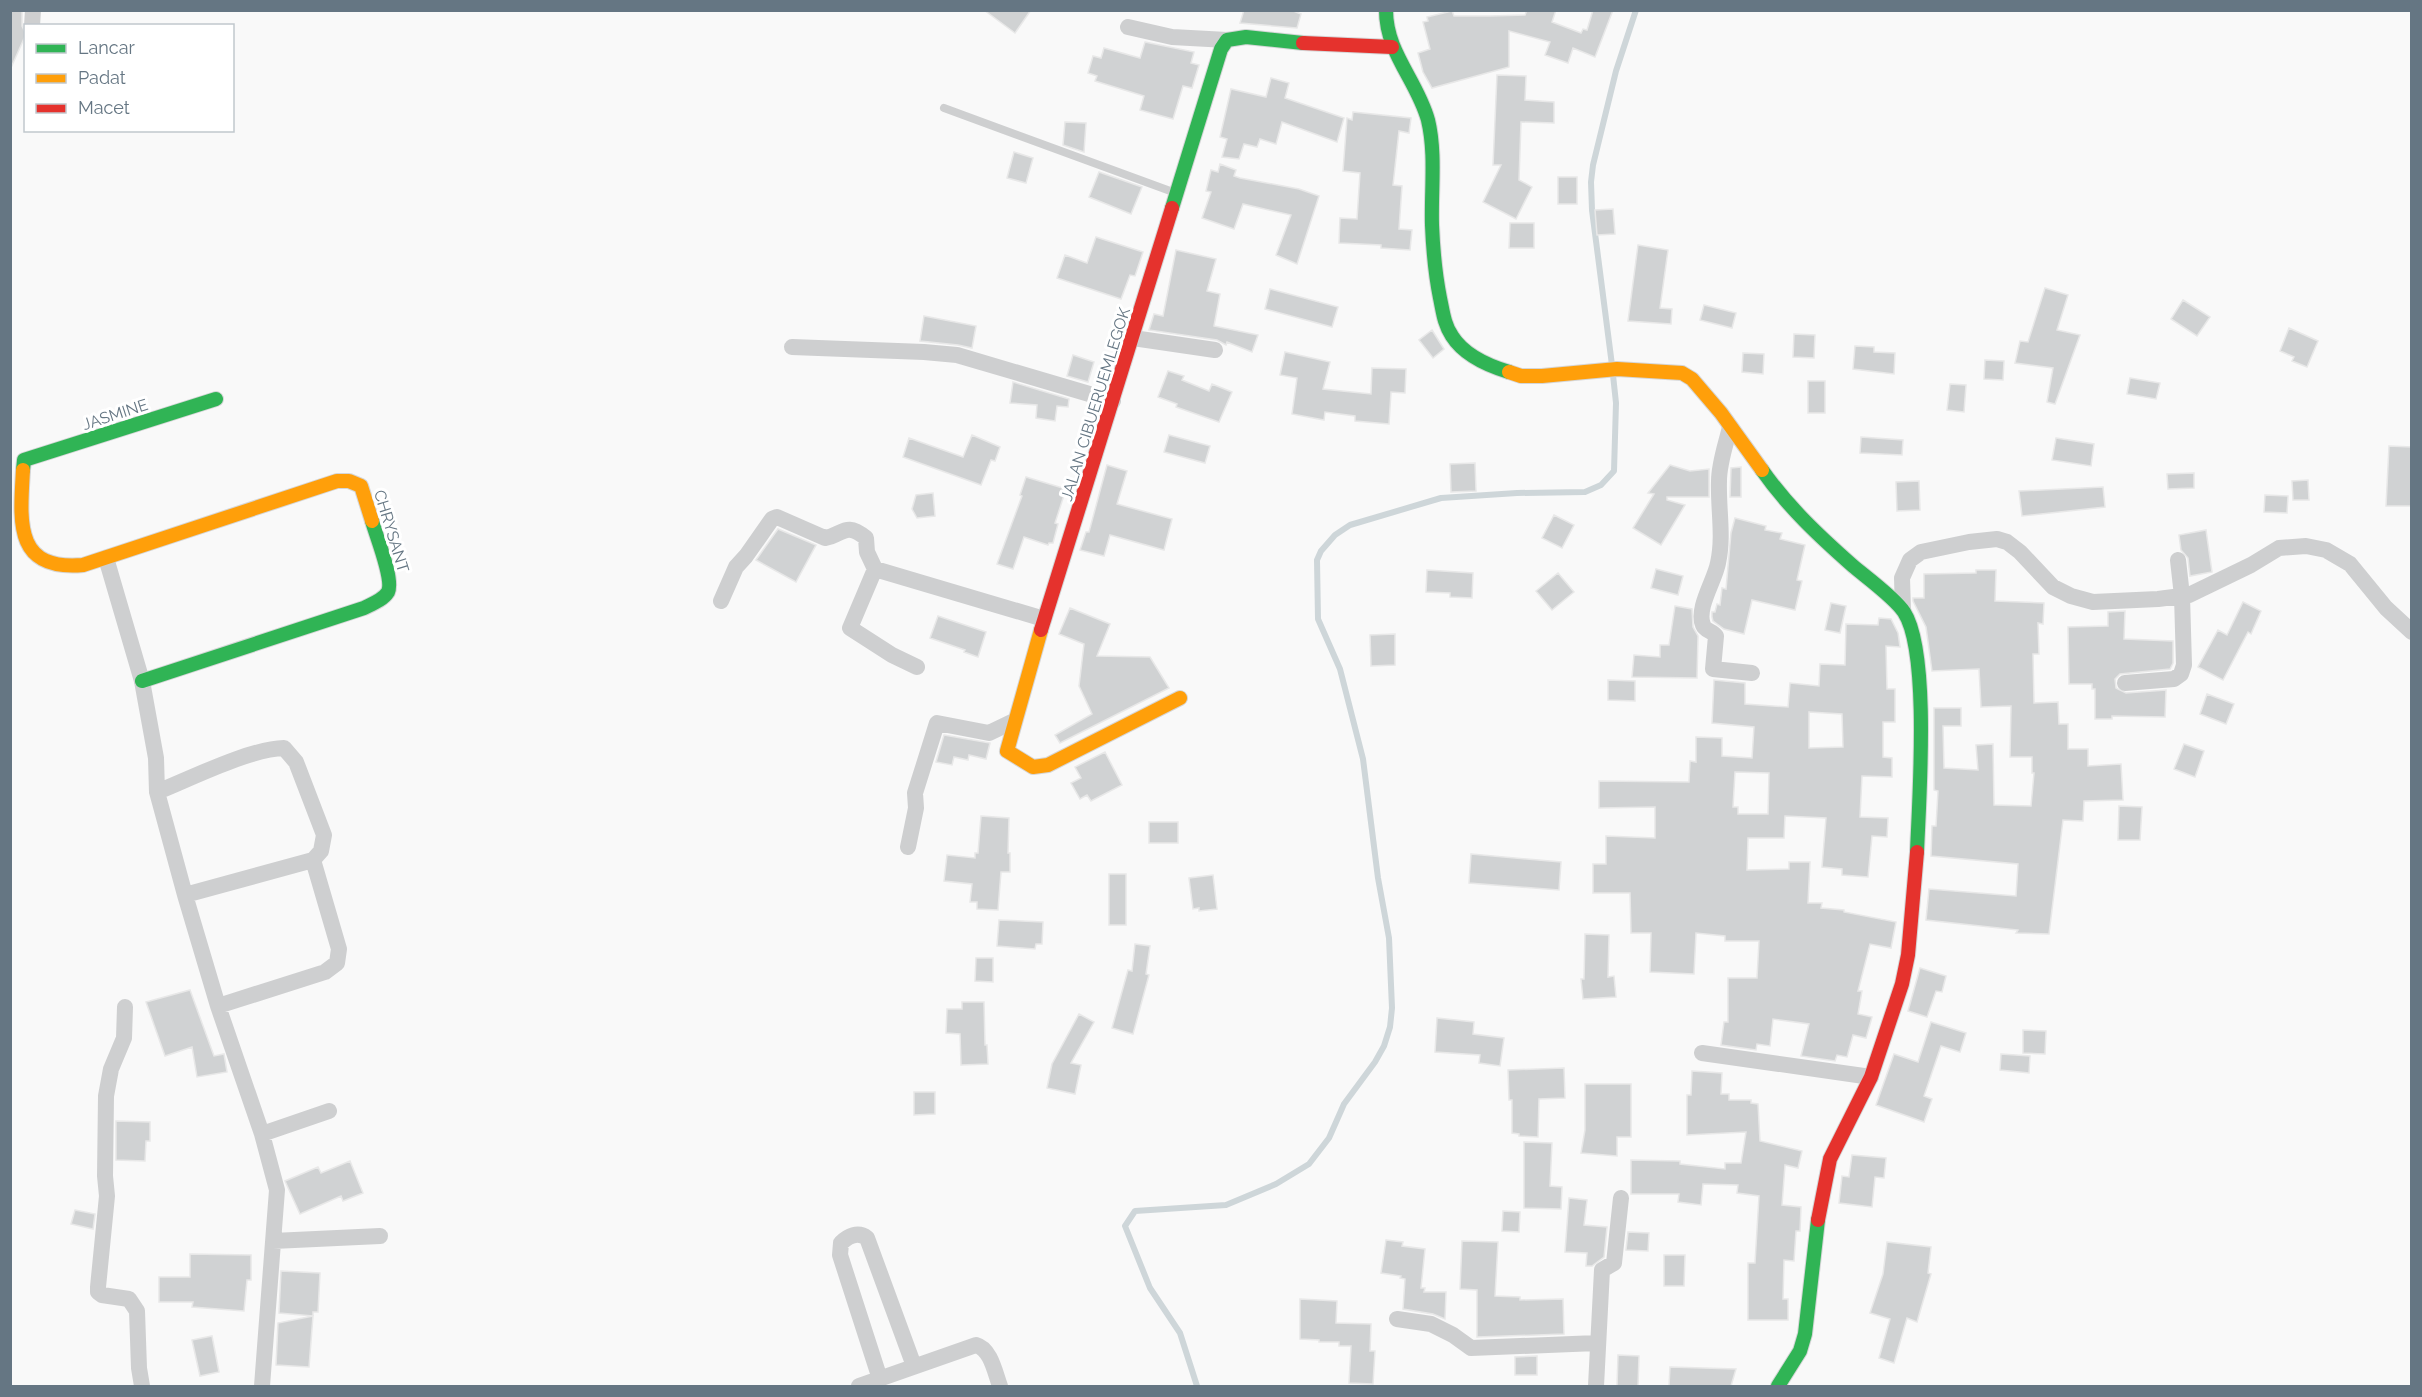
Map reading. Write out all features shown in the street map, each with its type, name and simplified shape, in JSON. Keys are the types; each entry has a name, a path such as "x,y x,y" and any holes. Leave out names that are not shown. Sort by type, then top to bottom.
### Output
{"street":[{"path":"1386,10 1386,23 1392,47 1418,91 1428,121 1432,157 1435,272 1445,324 1453,338 1462,348 1488,364 1521,376 1617,369 1682,373 1692,379 1721,413 1797,515 1902,610 1912,629 1919,681 1920,784 1916,878 1908,955 1902,984 1870,1077 1830,1159 1819,1208 1805,1334 1800,1351 1778,1386"},
{"path":"1128,27 1172,37 1227,40 1246,37 1316,44 1392,47"},
{"name":"JALAN CIBUERUEMLEGOK","path":"1180,698 1048,765 1033,767 1007,751 1014,721 1026,690 1044,619 1221,49 1227,40"},
{"path":"1133,338 1215,350"},
{"path":"792,347 957,355 1113,401"},
{"name":"JASMINE","path":"106,558 83,565 63,566 45,562 32,548 24,534 22,509 24,460 216,399"},
{"path":"1730,427 1719,480 1721,519 1719,560 1704,603 1702,623 1716,636 1713,669 1752,673"},
{"name":"CHRYSANT","path":"106,558 328,483 352,480 361,486 390,581 390,590 386,597 364,608 142,681"},
{"path":"721,601 736,567 775,517 825,537 841,530 858,532 866,537 867,552 875,568 1044,619"},
{"path":"1902,610 1902,579 1910,560 1921,552 1988,539 2007,542 2054,587 2071,596 2094,602 2182,596 2200,591 2279,548 2306,546 2326,550 2350,564 2386,608 2412,632"},
{"path":"106,558 142,681 155,747 157,792 218,1005 262,1134 277,1190 278,1204 262,1386"},
{"path":"2126,683 2174,679 2181,674 2184,665 2182,596 2178,560"},
{"path":"875,568 850,628 892,655 917,666"},
{"path":"908,847 916,808 915,793 937,723 988,733 1014,721"},
{"path":"157,792 249,756 274,748 284,748 296,762 324,835 321,851 313,860 185,895"},
{"path":"218,1005 325,972 337,963 339,949 313,860"},
{"path":"125,1007 124,1038 111,1069 106,1096 107,1196 98,1292 129,1299 137,1311 142,1386"},
{"path":"1702,1053 1870,1077"},
{"path":"262,1134 329,1110"},
{"path":"1596,1386 1602,1270 1614,1263 1621,1198"},
{"path":"880,1379 840,1255 841,1243 846,1238 859,1235 867,1238 914,1366"},
{"path":"273,1241 380,1236"},
{"path":"1397,1319 1431,1324 1453,1335 1471,1348 1597,1343"},
{"path":"859,1386 976,1344 988,1353 1000,1386"}],"lane":[{"path":"944,108 1177,193"}],"building":[{"path":"10,10 22,10 24,38 10,70"},
{"path":"984,10 1031,10 1015,33"},
{"path":"1244,10 1291,10 1301,14 1297,28 1240,23"},
{"path":"1527,10 1556,10 1552,22 1581,33 1583,29 1587,30 1593,10 1613,10 1595,57 1573,48 1568,63 1545,55 1550,42 1509,31 1509,67 1432,88 1423,72 1418,53 1430,49 1423,22 1428,21 1427,17 1452,11 1454,16 1525,15"},
{"path":"1145,42 1194,52 1191,63 1199,65 1192,88 1183,86 1173,119 1140,110 1144,96 1095,81 1097,76 1088,73 1093,56 1101,58 1104,48 1140,58"},
{"path":"1497,75 1526,76 1525,100 1554,102 1554,123 1521,122 1519,180 1532,187 1516,219 1483,202 1501,165 1493,165"},
{"path":"1271,78 1289,83 1285,98 1344,118 1337,142 1282,122 1276,144 1260,139 1257,147 1244,144 1239,159 1222,157 1227,139 1220,137 1231,89 1266,97"},
{"path":"1353,112 1411,118 1409,133 1399,131 1393,185 1402,186 1399,229 1412,230 1410,250 1381,248 1381,245 1339,243 1340,218 1357,219 1360,173 1343,171 1347,118 1352,120"},
{"path":"1065,122 1086,123 1084,152 1063,145"},
{"path":"1014,152 1033,158 1026,183 1007,178"},
{"path":"1220,164 1236,170 1234,176 1240,178 1299,189 1319,196 1297,264 1276,255 1291,215 1243,204 1234,229 1202,218 1211,192 1206,191 1211,170 1218,172"},
{"path":"1099,172 1142,187 1131,214 1089,197"},
{"path":"1558,177 1577,177 1577,204 1558,204"},
{"path":"1613,209 1615,234 1597,235 1595,210"},
{"path":"1510,223 1534,223 1534,248 1509,248"},
{"path":"1096,237 1143,252 1135,276 1130,275 1121,299 1057,278 1065,255 1087,263"},
{"path":"1638,245 1668,250 1660,308 1672,309 1671,324 1628,321"},
{"path":"1176,250 1216,259 1207,291 1220,294 1214,326 1258,335 1252,352 1227,342 1226,345 1217,340 1149,330 1154,314 1163,316"},
{"path":"2045,288 2068,295 2057,330 2080,335 2055,404 2047,402 2053,368 2015,363 2020,341 2028,342"},
{"path":"1270,289 1338,307 1332,327 1265,309"},
{"path":"2183,300 2210,317 2197,336 2171,319"},
{"path":"1704,305 1736,313 1732,328 1700,320"},
{"path":"924,316 976,326 972,348 920,341"},
{"path":"2289,328 2318,341 2307,367 2292,361 2294,357 2280,351"},
{"path":"1432,330 1444,349 1433,358 1419,340"},
{"path":"1794,334 1815,335 1814,358 1793,357"},
{"path":"1855,346 1874,347 1874,352 1895,353 1894,374 1853,369"},
{"path":"1285,352 1330,362 1323,389 1371,394 1372,368 1406,369 1405,393 1391,392 1389,424 1355,421 1355,416 1325,412 1324,420 1292,414 1297,378 1280,375"},
{"path":"1743,353 1764,354 1763,374 1742,372"},
{"path":"1073,355 1094,362 1088,382 1067,376"},
{"path":"1985,360 2004,361 2003,380 1984,379"},
{"path":"1168,371 1184,376 1182,380 1209,391 1212,384 1232,392 1219,422 1176,407 1177,404 1158,397"},
{"path":"2130,378 2160,383 2156,399 2127,394"},
{"path":"1808,381 1825,381 1825,413 1808,413"},
{"path":"1013,382 1069,399 1068,407 1057,406 1055,421 1036,418 1037,405 1010,403"},
{"path":"1950,384 1966,385 1964,412 1947,410"},
{"path":"972,435 1000,447 995,461 991,460 981,485 903,457 909,438 963,457"},
{"path":"1169,435 1210,446 1205,463 1164,452"},
{"path":"1861,437 1903,440 1902,455 1860,453"},
{"path":"2056,438 2094,444 2091,466 2052,460"},
{"path":"2389,446 2412,447 2411,506 2386,506"},
{"path":"1475,463 1476,491 1451,492 1450,464"},
{"path":"1107,465 1127,471 1117,504 1172,519 1164,550 1110,535 1104,556 1080,550 1086,532 1089,532"},
{"path":"1670,465 1690,471 1709,469 1709,497 1667,497 1667,500 1685,505 1661,545 1633,528 1654,494 1648,493"},
{"path":"1741,467 1741,497 1730,497 1731,468"},
{"path":"2194,473 2194,488 2168,489 2167,474"},
{"path":"1026,477 1066,489 1055,523 1058,524 1053,543 1048,545 1024,537 1013,569 997,564 1022,496 1020,495"},
{"path":"2308,480 2309,500 2293,500 2292,481"},
{"path":"1919,481 1920,510 1897,511 1896,482"},
{"path":"2103,487 2105,507 2022,516 2019,491"},
{"path":"933,493 935,516 917,518 912,509 916,495"},
{"path":"2265,495 2288,496 2287,513 2264,512"},
{"path":"1554,515 1574,525 1562,548 1542,538"},
{"path":"1735,518 1766,526 1765,530 1782,533 1780,539 1805,545 1797,580 1802,581 1795,610 1752,600 1744,634 1724,629 1713,621 1712,617 1717,604 1720,605 1722,588 1726,589 1731,533"},
{"path":"778,529 816,545 796,582 756,560"},
{"path":"2206,530 2212,572 2190,576 2188,558 2181,550 2179,535"},
{"path":"1656,569 1683,576 1678,595 1651,588"},
{"path":"1427,570 1473,573 1472,598 1450,597 1450,593 1426,592"},
{"path":"1976,570 1996,570 1995,601 2044,603 2043,624 2038,623 2039,654 2033,654 2034,703 2058,702 2059,724 2068,724 2068,749 2088,749 2088,766 2121,764 2123,800 2084,801 2083,821 2063,820 2049,934 2016,933 2018,930 1926,920 1929,889 2016,896 2018,864 1931,856 1932,826 1936,826 1938,791 1934,790 1934,708 1961,708 1961,726 1943,726 1944,768 1978,770 1976,745 1993,744 1994,805 2031,806 2034,773 2032,773 2032,757 2010,757 2011,706 1981,707 1979,669 1932,671 1926,627 1913,601 1913,598 1924,598 1924,574 1976,573"},
{"path":"1558,573 1574,592 1552,610 1536,591"},
{"path":"2243,602 2261,611 2251,634 2248,632 2223,680 2198,667 2218,630 2227,635"},
{"path":"1831,603 1846,606 1840,633 1825,630"},
{"path":"1675,606 1692,609 1693,627 1698,636 1697,678 1632,677 1634,655 1660,657 1660,645 1669,645"},
{"path":"1070,608 1110,624 1097,656 1150,657 1169,688 1060,743 1055,735 1092,714 1079,686 1084,644 1059,634"},
{"path":"2125,611 2124,639 2173,641 2173,663 2170,669 2120,674 2115,679 2116,688 2126,693 2166,690 2165,717 2112,716 2112,719 2095,719 2095,689 2092,689 2092,684 2069,684 2068,627 2108,626 2108,612"},
{"path":"938,616 986,632 978,657 930,638"},
{"path":"1879,618 1891,619 1898,633 1900,647 1886,646 1887,689 1895,689 1895,722 1883,722 1883,757 1892,758 1892,777 1862,776 1860,817 1888,818 1887,837 1872,836 1868,877 1842,875 1842,869 1822,867 1826,818 1785,816 1784,838 1748,838 1747,870 1789,869 1789,862 1810,862 1808,903 1822,903 1821,908 1844,910 1844,912 1896,922 1891,948 1870,944 1858,991 1862,991 1858,1014 1872,1017 1866,1038 1853,1035 1847,1057 1837,1055 1835,1061 1801,1056 1809,1024 1773,1019 1770,1046 1757,1044 1756,1050 1721,1045 1724,1022 1728,1022 1728,978 1757,978 1759,941 1725,941 1725,936 1696,933 1694,974 1650,972 1651,933 1631,933 1630,893 1593,893 1593,864 1606,864 1606,836 1655,838 1655,807 1599,808 1599,781 1689,782 1690,761 1696,762 1696,737 1722,738 1722,756 1752,758 1754,727 1712,723 1714,680 1745,683 1745,704 1788,707 1790,683 1819,686 1820,664 1845,665 1846,624 1878,625","holes":["1809,712 1842,714 1843,747 1809,748","1735,772 1769,773 1768,814 1738,814 1738,807 1733,807"]},
{"path":"1395,634 1395,665 1371,666 1370,635"},
{"path":"1608,680 1635,681 1635,701 1608,700"},
{"path":"2207,694 2234,704 2226,724 2200,714"},
{"path":"944,735 990,743 986,759 969,755 968,760 954,757 952,765 936,762"},
{"path":"2184,744 2204,751 2195,777 2174,769"},
{"path":"1105,752 1122,785 1091,801 1087,795 1080,799 1071,783 1081,778 1075,767"},
{"path":"2119,806 2142,807 2140,840 2118,840"},
{"path":"981,816 1009,818 1010,872 1001,872 998,910 977,909 977,902 970,902 972,884 944,881 947,855 975,858 975,853 978,853"},
{"path":"1149,822 1178,822 1178,843 1149,843"},
{"path":"1471,854 1561,862 1559,890 1469,883"},
{"path":"1109,874 1126,874 1126,925 1109,925"},
{"path":"1213,875 1217,909 1199,911 1199,908 1193,909 1189,878"},
{"path":"999,920 1043,922 1042,944 1036,944 1035,949 997,946"},
{"path":"1585,934 1609,935 1608,977 1614,976 1616,997 1583,999 1581,979 1584,979"},
{"path":"1135,944 1150,946 1146,974 1149,975 1133,1034 1112,1028 1128,970 1132,971"},
{"path":"976,958 993,958 993,982 975,981"},
{"path":"1920,968 1946,976 1942,992 1936,991 1927,1017 1908,1011"},
{"path":"190,990 214,1056 224,1054 227,1072 197,1077 192,1047 165,1056 146,1002"},
{"path":"962,1002 984,1002 988,1064 961,1065 960,1034 946,1033 947,1009 962,1009"},
{"path":"1079,1014 1094,1022 1071,1063 1081,1065 1075,1094 1047,1088 1052,1064"},
{"path":"1437,1018 1474,1022 1473,1034 1504,1038 1500,1066 1479,1063 1480,1055 1435,1052"},
{"path":"1931,1022 1966,1033 1960,1052 1941,1046 1924,1096 1932,1099 1924,1122 1876,1105 1894,1054 1918,1062"},
{"path":"2023,1030 2046,1031 2045,1054 2023,1053"},
{"path":"2001,1054 2030,1056 2029,1073 2000,1070"},
{"path":"1564,1068 1565,1098 1539,1099 1538,1137 1519,1136 1519,1134 1512,1133 1512,1100 1509,1100 1508,1070"},
{"path":"1692,1071 1722,1073 1721,1094 1729,1094 1729,1100 1751,1100 1751,1103 1758,1104 1760,1141 1802,1151 1798,1168 1785,1165 1782,1205 1801,1207 1800,1231 1796,1231 1794,1261 1784,1260 1783,1299 1788,1299 1788,1320 1748,1320 1748,1263 1755,1263 1759,1196 1737,1193 1738,1185 1703,1184 1701,1205 1678,1202 1679,1194 1631,1194 1631,1160 1680,1161 1680,1164 1725,1169 1725,1163 1741,1163 1746,1132 1687,1135 1687,1095 1691,1095"},
{"path":"1585,1084 1631,1084 1631,1137 1617,1137 1617,1156 1581,1153 1585,1130"},
{"path":"914,1092 935,1092 935,1114 914,1115"},
{"path":"116,1121 150,1122 150,1141 146,1141 145,1161 116,1160"},
{"path":"1524,1142 1552,1143 1550,1186 1562,1187 1561,1209 1524,1208"},
{"path":"1852,1155 1886,1158 1884,1178 1875,1177 1872,1207 1839,1203 1842,1176 1849,1177"},
{"path":"350,1161 363,1193 343,1201 341,1196 300,1214 285,1181 318,1167 321,1173"},
{"path":"1569,1198 1587,1200 1584,1225 1607,1227 1604,1257 1592,1266 1586,1266 1587,1253 1565,1252"},
{"path":"75,1210 95,1214 93,1229 71,1224"},
{"path":"1503,1211 1520,1212 1519,1232 1502,1231"},
{"path":"1628,1232 1649,1233 1648,1251 1626,1250"},
{"path":"1386,1240 1403,1242 1402,1246 1425,1249 1421,1288 1425,1288 1424,1292 1446,1292 1445,1319 1433,1314 1403,1309 1405,1279 1400,1278 1401,1276 1381,1273"},
{"path":"1462,1241 1498,1242 1495,1296 1520,1297 1520,1300 1563,1299 1564,1334 1477,1337 1477,1290 1460,1289"},
{"path":"1887,1242 1931,1247 1928,1273 1931,1274 1917,1322 1907,1318 1894,1363 1879,1358 1890,1319 1870,1313 1883,1274"},
{"path":"190,1254 251,1255 251,1280 247,1280 244,1311 192,1307 193,1302 159,1302 159,1277 190,1277"},
{"path":"1664,1255 1685,1255 1684,1286 1664,1286"},
{"path":"281,1271 320,1273 318,1312 313,1312 313,1316 279,1313"},
{"path":"1300,1299 1337,1301 1336,1323 1371,1324 1370,1351 1375,1351 1373,1384 1349,1383 1351,1346 1339,1346 1339,1342 1300,1339"},
{"path":"313,1316 309,1367 276,1365 278,1323"},
{"path":"212,1336 219,1372 200,1376 192,1340"},
{"path":"1618,1355 1639,1356 1638,1386 1617,1386"},
{"path":"1537,1356 1537,1375 1515,1375 1515,1357"},
{"path":"1670,1367 1736,1369 1731,1386 1669,1386"}],"waterway":[{"path":"1612,365 1592,210 1591,182 1616,71 1636,10"},
{"path":"1197,1386 1180,1333 1150,1288 1125,1226 1135,1211 1226,1205 1276,1184 1309,1164 1329,1138 1344,1104 1375,1062 1384,1046 1390,1027 1392,1008 1389,938 1378,878 1363,759 1340,669 1318,619 1317,560 1321,551 1335,535 1350,525 1441,498 1517,493 1585,492 1601,485 1614,471 1616,403 1613,375"}],"traffic: fast":[{"path":"1386,10 1391,40 1428,120 1433,158 1434,252 1445,322 1452,336 1463,349 1485,363 1509,372"},
{"path":"1172,208 1221,49 1227,40 1246,37 1303,43"},
{"path":"23,470 24,460 216,399"},
{"path":"1762,470 1793,509 1904,612 1912,632 1920,692 1921,764 1917,852"},
{"path":"142,681 364,608 380,600 388,592 389,578 372,521"},
{"path":"1778,1386 1800,1351 1805,1334 1818,1220"}],"traffic: slow":[{"path":"1509,372 1521,376 1617,369 1682,373 1692,379 1721,413 1762,470"},
{"path":"23,470 21,508 26,539 33,551 44,560 60,565 83,565 337,481 349,481 361,486 372,521"},
{"path":"1041,630 1007,751 1033,767 1048,765 1180,698"}],"traffic: jam":[{"path":"1303,43 1392,47"},
{"path":"1041,630 1172,208"},
{"path":"1818,1220 1830,1159 1871,1077 1902,984 1908,955 1917,852"}]}
